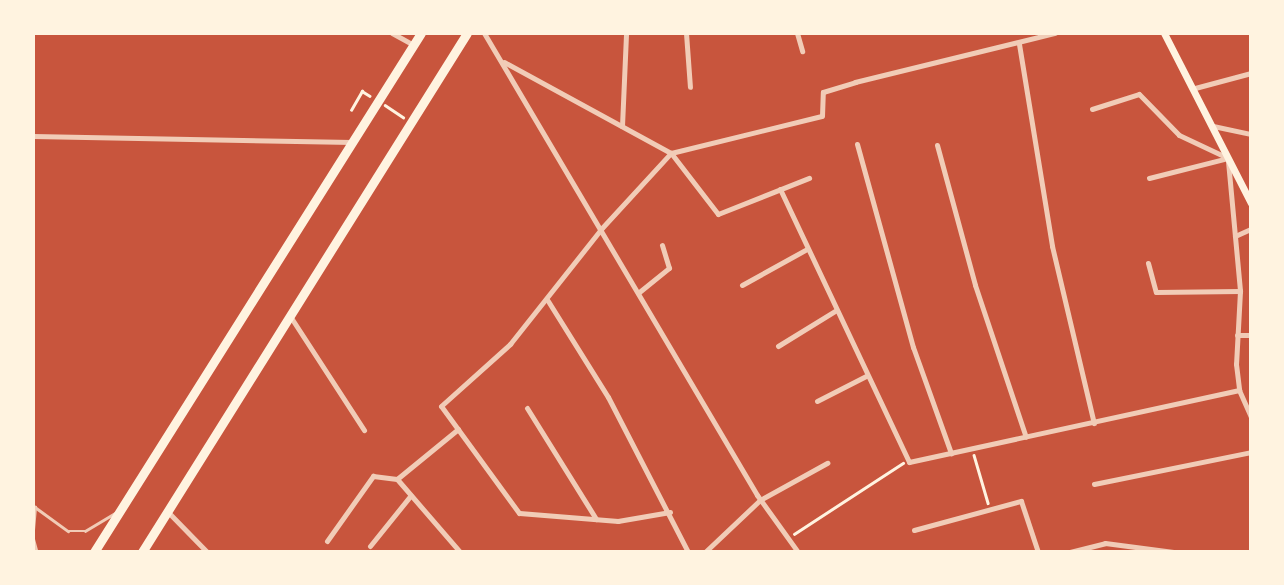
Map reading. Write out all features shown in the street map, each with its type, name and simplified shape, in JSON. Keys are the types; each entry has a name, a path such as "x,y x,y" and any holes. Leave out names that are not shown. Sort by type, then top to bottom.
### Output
{"highway":[{"path":"94,552 421,33"},
{"path":"142,552 467,33"}],"main road":[{"path":"1164,33 1195,88 1251,204"}],"street":[{"path":"392,33 414,45"},
{"path":"484,33 504,62 760,499 799,552"},
{"path":"622,126 626,33"},
{"path":"686,33 690,87"},
{"path":"797,33 802,51"},
{"path":"670,512 618,521 519,513 441,405 510,344 548,301 601,229 671,153 822,116 823,92 855,82 1019,44 1055,33"},
{"path":"1019,44 1052,246 1094,423"},
{"path":"504,62 671,153 718,214 809,178"},
{"path":"1195,88 1251,73"},
{"path":"1092,109 1139,94 1179,135 1228,158"},
{"path":"1213,126 1251,134"},
{"path":"33,136 352,142"},
{"path":"857,144 913,347 951,453"},
{"path":"937,145 975,285 1026,437"},
{"path":"1149,178 1228,158"},
{"path":"1228,158 1240,291 1237,335 1239,390 1251,417"},
{"path":"780,189 835,311 909,462 1239,390"},
{"path":"1235,236 1251,229"},
{"path":"638,293 669,268 662,245"},
{"path":"742,285 807,249"},
{"path":"1149,262 1156,292 1240,291"},
{"path":"548,301 608,397 670,512 688,552"},
{"path":"779,346 835,311"},
{"path":"290,316 364,430"},
{"path":"1237,335 1251,335"},
{"path":"817,401 866,376"},
{"path":"527,408 596,519"},
{"path":"397,480 458,429"},
{"path":"1094,484 1251,452"},
{"path":"705,552 760,499 827,463"},
{"path":"327,541 373,476 397,480 460,552"},
{"path":"370,546 411,495"},
{"path":"914,530 1021,501 1038,552"},
{"path":"167,511 207,552"},
{"path":"1070,552 1105,543 1173,552"},
{"path":"1105,543 1107,552"}],"lane":[{"path":"33,530 35,507 68,531 85,531 122,507"},
{"path":"33,537 37,552"}],"path":[{"path":"351,110 362,91 409,121"},
{"path":"972,449 990,509"},
{"path":"788,537 909,462"}]}
